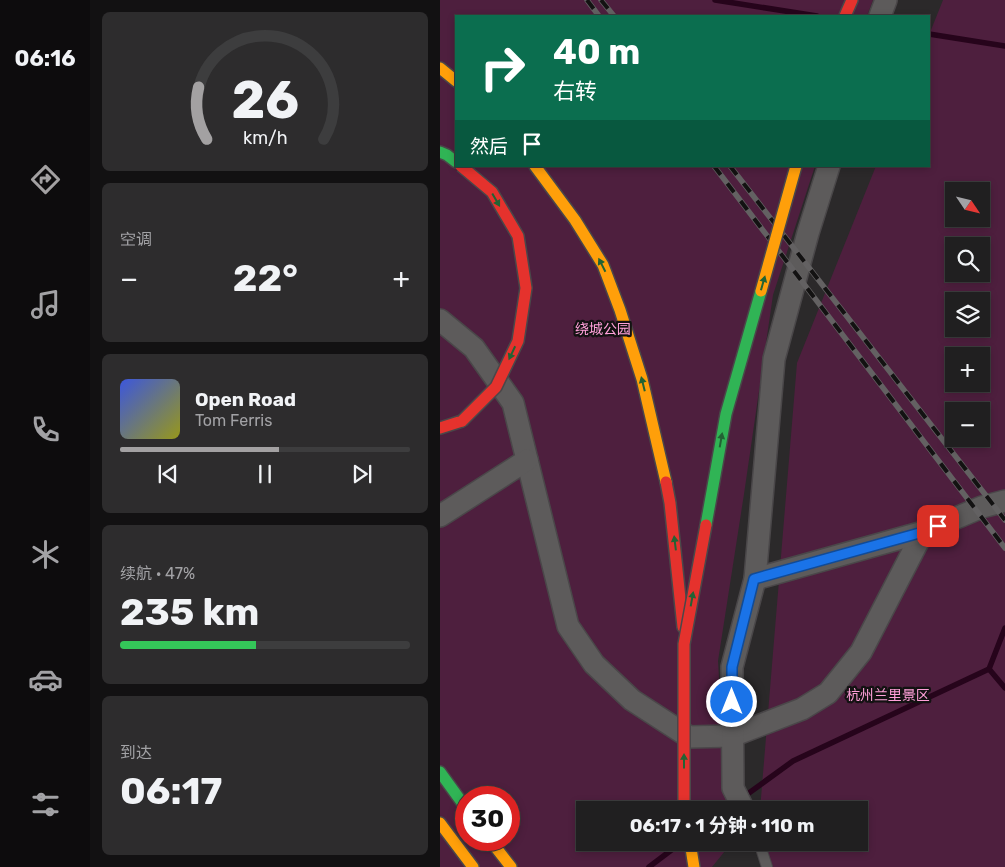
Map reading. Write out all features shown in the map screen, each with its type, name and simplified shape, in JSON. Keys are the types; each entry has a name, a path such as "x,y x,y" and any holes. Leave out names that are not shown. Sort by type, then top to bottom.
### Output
{"highway":[{"path":"845,15 852,0"},
{"path":"440,68 455,80"},
{"path":"440,152 447,154 455,161"},
{"path":"440,428 462,421 496,387 518,340 526,288 518,236 492,192 462,167"},
{"path":"536,167 575,220 603,265 620,310 642,380 659,450 670,503 684,644 684,801"},
{"path":"684,644 726,414 796,167"},
{"path":"440,772 455,793"},
{"path":"440,824 473,867"},
{"path":"498,851 510,867"},
{"path":"691,851 694,867"}],"street":[{"path":"880,15 886,0"},
{"path":"740,801 733,788 732,667 754,579 774,359 828,167"},
{"path":"440,320 474,348 512,403 568,626 594,664 632,700 689,737 732,736 802,709 828,693 861,652 923,532"},
{"path":"440,516 527,460"},
{"path":"754,579 923,532 982,507 1005,501"}],"lane":[{"path":"763,851 767,867"}],"green space":[{"name":"绕城公园","path":"440,0 873,0 867,15 455,15 455,167 815,167 773,295 718,661 726,801 576,801 576,851 725,851 712,867 440,867"},
{"name":"杭州兰里景区","path":"943,0 1005,0 1005,867 763,867 760,851 868,851 868,801 761,801 797,363 876,167 930,167 930,32"}],"waterway":[{"path":"715,0 811,15"},
{"path":"930,34 1005,46"},
{"path":"742,798 793,761 989,669 1005,628"},
{"path":"989,669 1005,688"},
{"path":"649,867 670,851"}],"railway":[{"path":"587,0 598,15"},
{"path":"601,0 613,15"},
{"path":"715,167 1005,548"},
{"path":"731,167 1005,520"}],"traffic: fast":[{"path":"440,152 455,161"},
{"path":"706,525 726,414 761,291"},
{"path":"440,772 455,793"}],"traffic: slow":[{"path":"440,68 455,80"},
{"path":"536,167 575,220 603,265 620,310 642,379 666,482"},
{"path":"761,291 796,167"},
{"path":"440,823 473,867"},
{"path":"499,851 511,867"},
{"path":"691,851 694,867"}],"traffic: jam":[{"path":"845,15 852,0"},
{"path":"462,167 492,192 518,236 526,288 518,341 496,387 462,421"},
{"path":"440,428 462,421"},
{"path":"666,482 670,503 683,627"},
{"path":"684,801 684,644 706,525"}],"route":[{"path":"732,702 732,667 754,579 923,532 938,526"}]}
